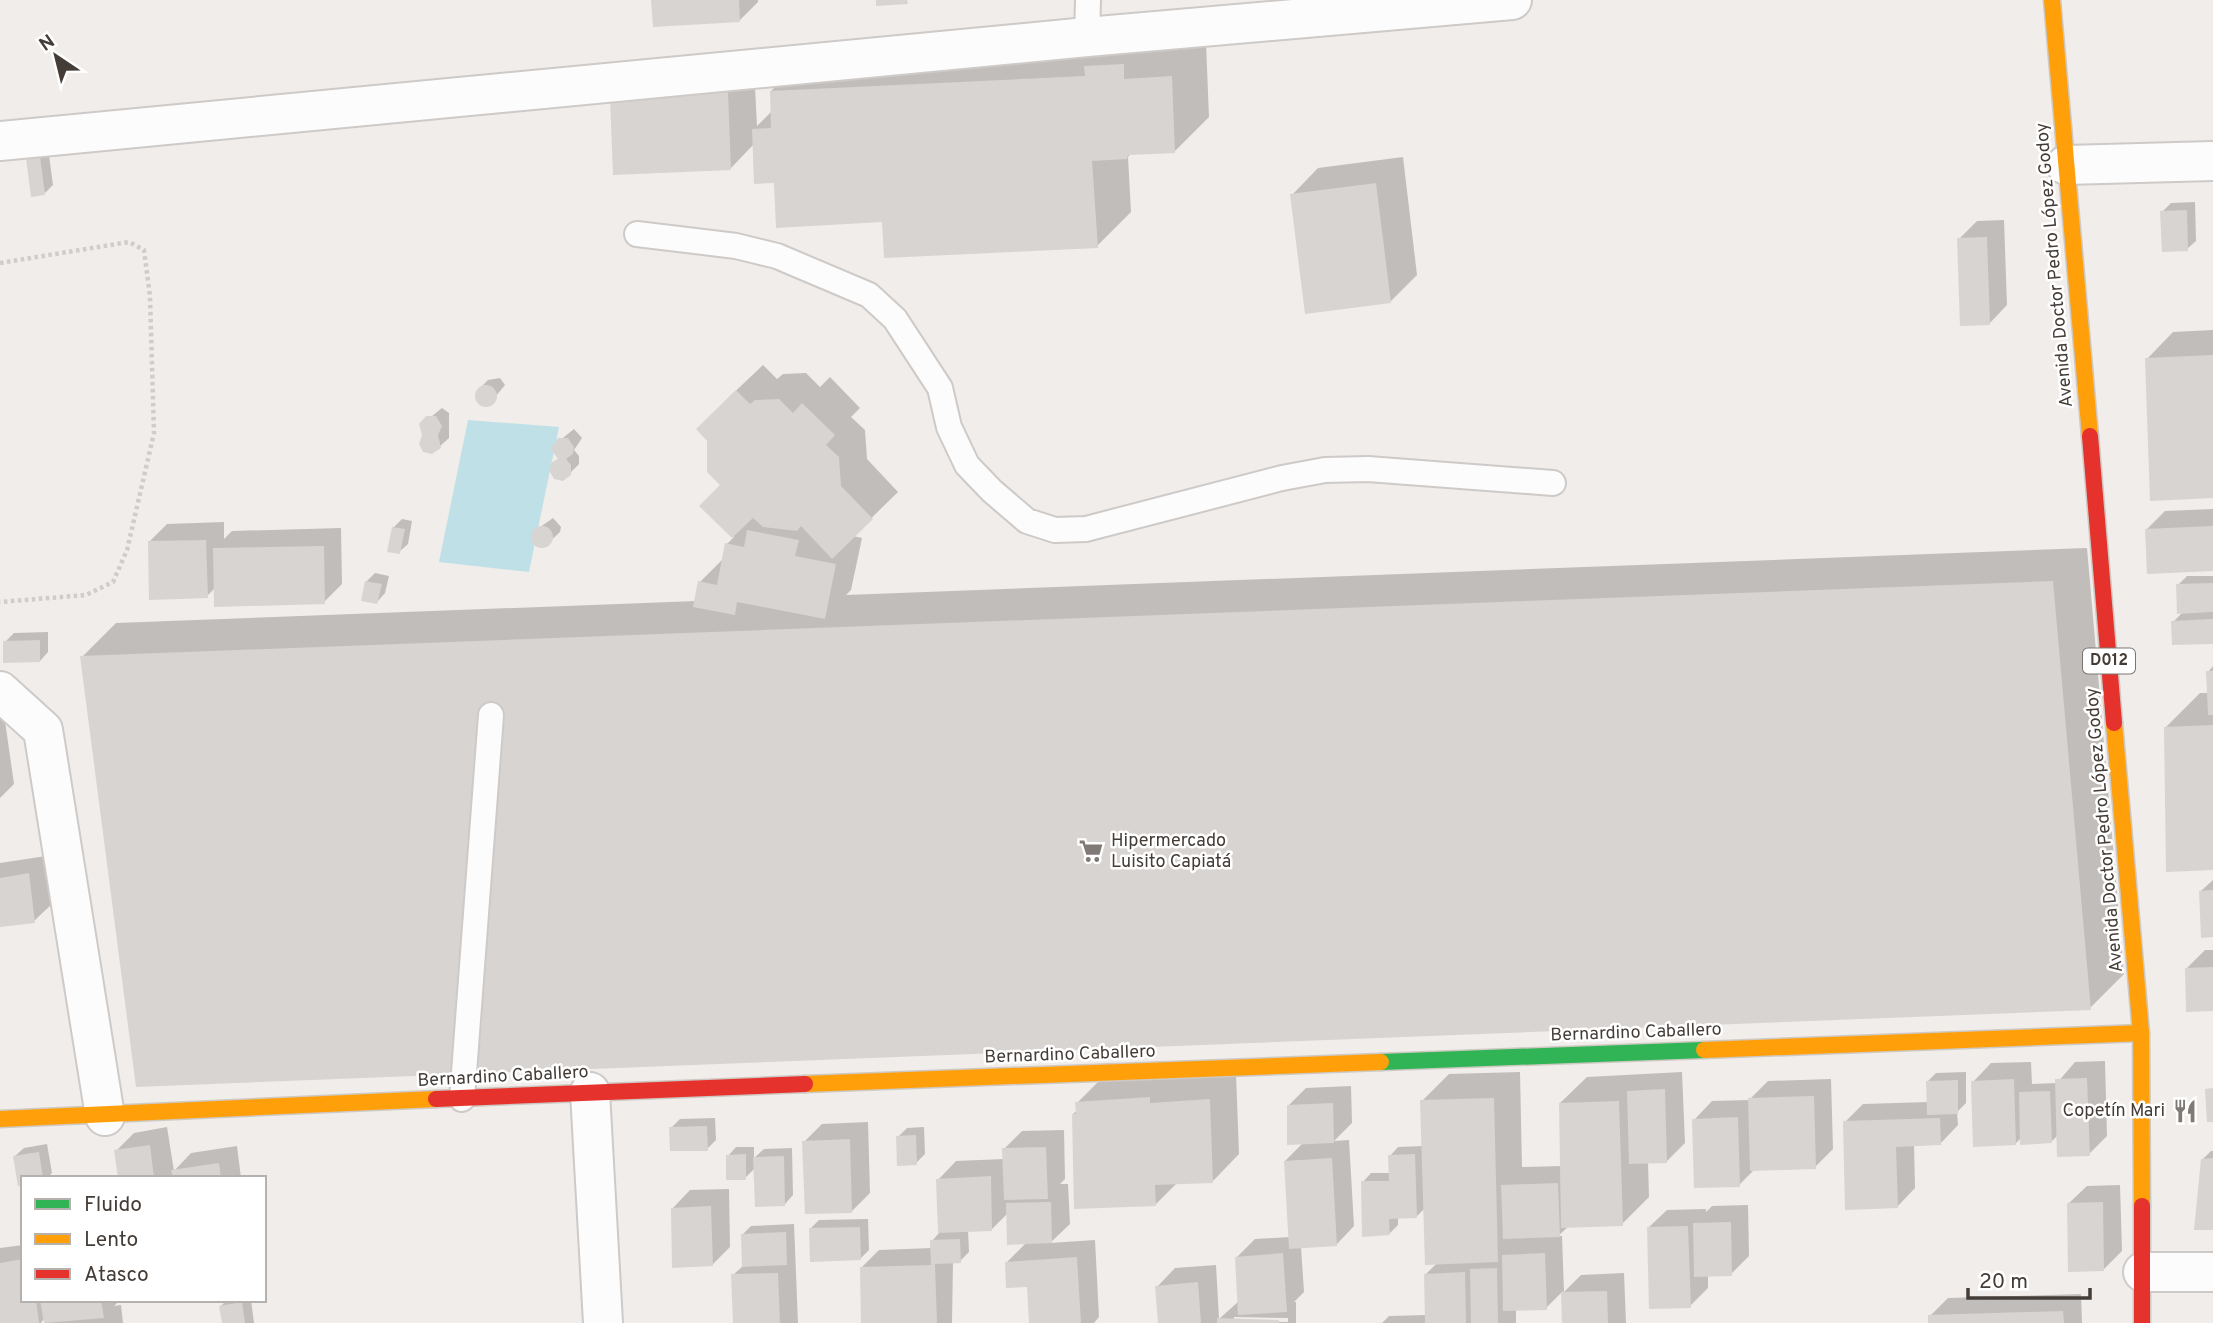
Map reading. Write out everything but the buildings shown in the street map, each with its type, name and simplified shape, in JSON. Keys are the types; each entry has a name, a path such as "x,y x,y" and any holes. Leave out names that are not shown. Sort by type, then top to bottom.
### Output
{"street":[{"path":"0,141 1087,18 1511,0"},
{"name":"Avenida Doctor Pedro López Godoy","path":"2052,0 2141,1033 2144,1272 2142,1323"},
{"path":"2066,165 2213,162"},
{"path":"0,691 43,730 105,1116"},
{"name":"Bernardino Caballero","path":"0,1119 590,1092 2141,1033"},
{"path":"590,1092 603,1323"},
{"path":"2144,1272 2213,1272"}],"lane":[{"path":"637,234 736,246 777,256 869,295 895,319 940,388 949,427 967,465 1027,521 1055,530 1086,529 1282,478 1325,470 1368,469 1553,483"},
{"path":"462,1099 491,715"}],"path":[{"path":"0,263 129,242 144,250 150,296 154,409 153,433 127,550 113,582 86,595 0,602"}],"water":[{"path":"468,420 559,427 529,572 439,562"}],"traffic: fast":[{"path":"1381,1062 1704,1050"}],"traffic: slow":[{"path":"2052,0 2090,436"},
{"path":"2114,723 2141,1033 2142,1206"},
{"path":"1704,1050 2141,1033"},
{"path":"805,1084 1381,1062"},
{"path":"0,1119 436,1099"}],"traffic: jam":[{"path":"2090,436 2114,723"},
{"path":"436,1099 805,1084"},
{"path":"2142,1206 2142,1323"}],"place":[{"name":"Hipermercado Luisito Capiatá","path":"1091,851"},
{"name":"Copetín Mari","path":"2185,1111"}]}
